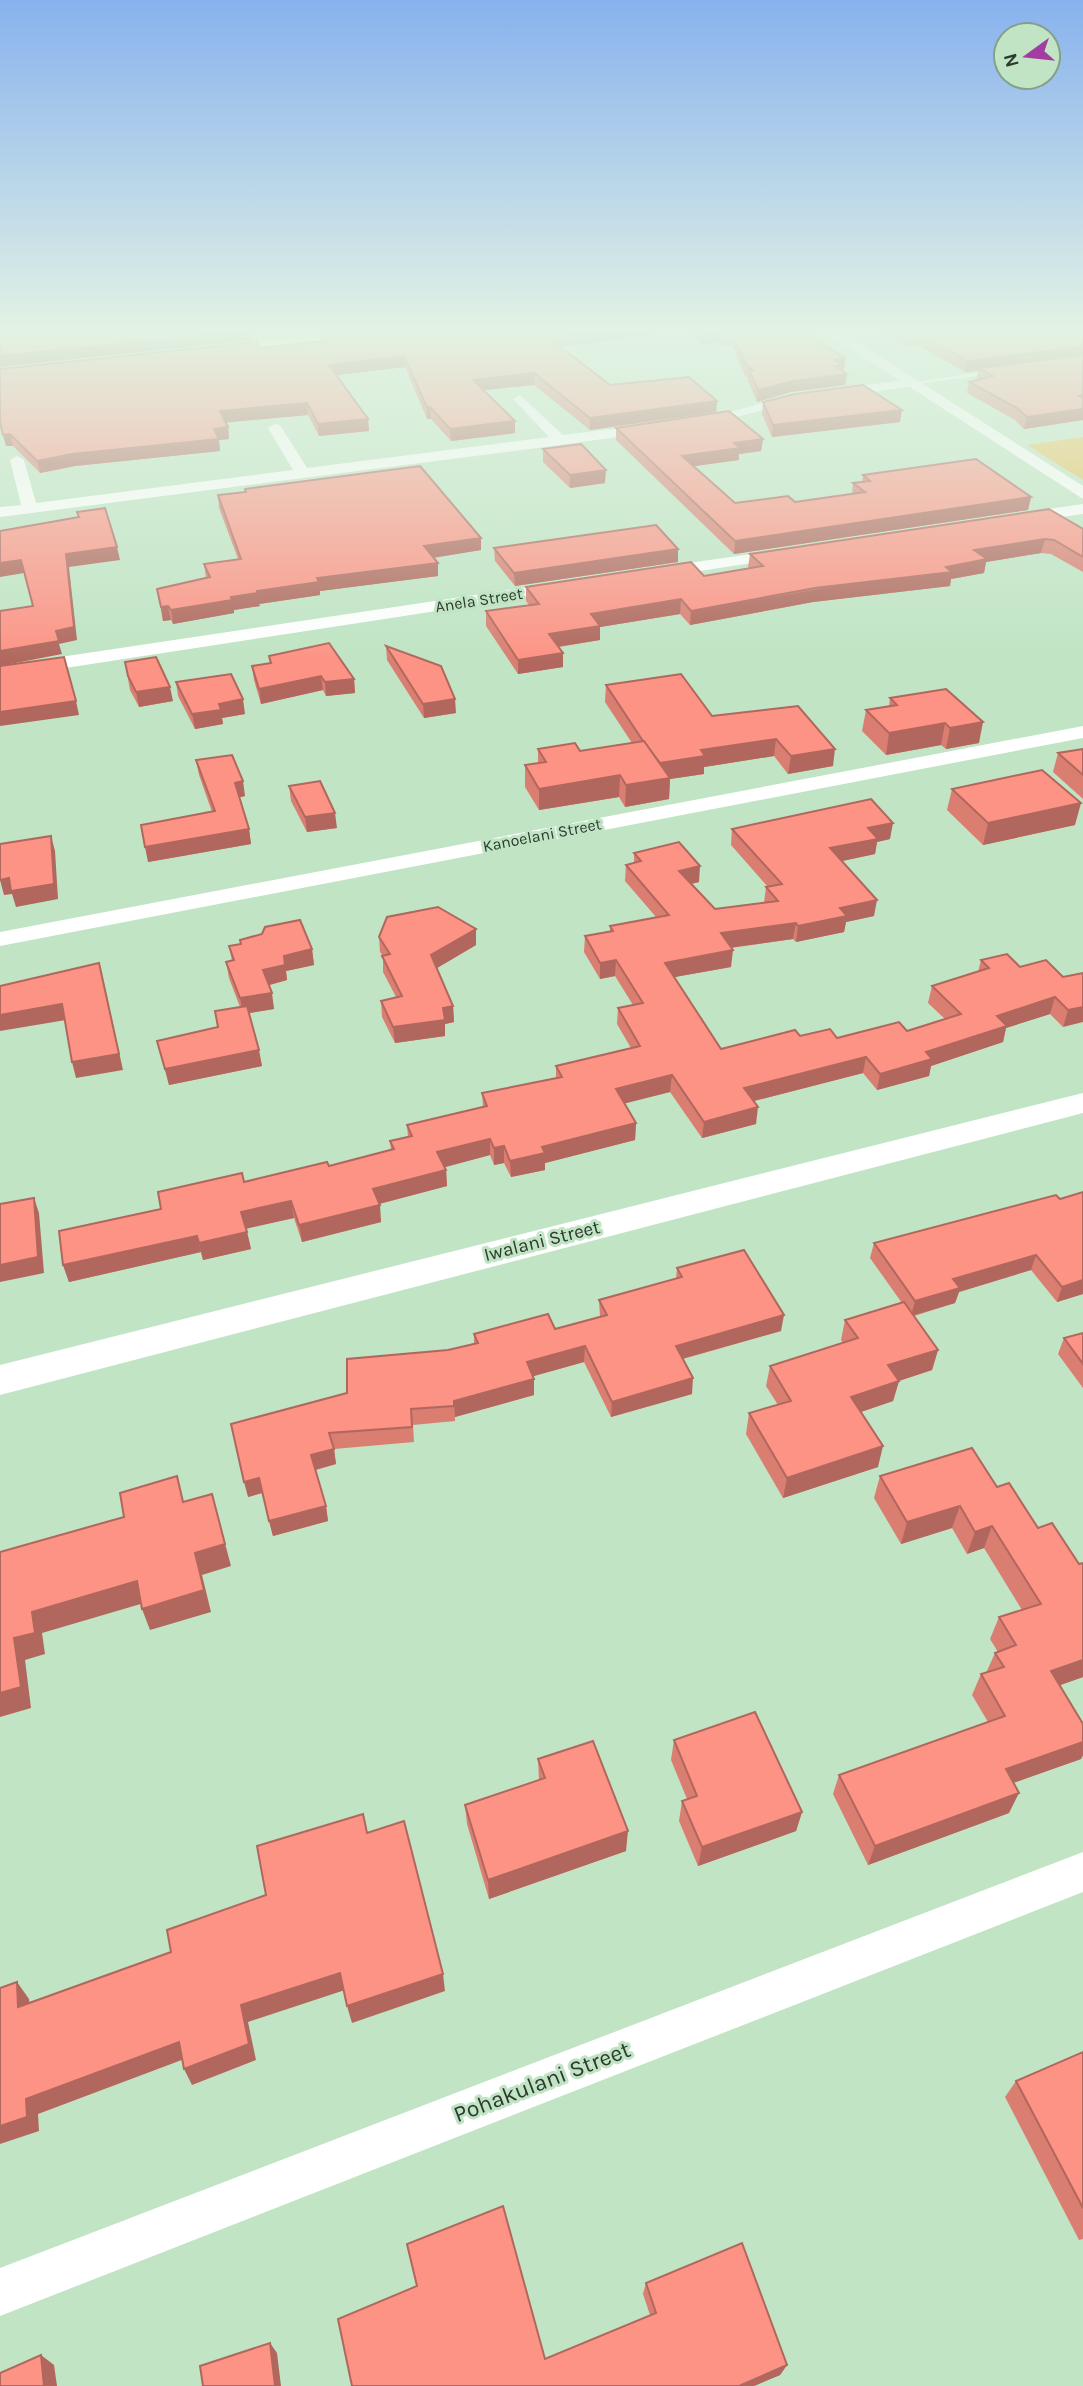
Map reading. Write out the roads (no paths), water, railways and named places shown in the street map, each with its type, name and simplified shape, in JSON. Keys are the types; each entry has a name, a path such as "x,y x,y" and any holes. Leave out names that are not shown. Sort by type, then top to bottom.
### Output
{"street":[{"path":"283,440 303,474"},
{"path":"0,512 565,440"},
{"path":"999,440 1083,494"},
{"path":"17,460 30,508"},
{"path":"1000,522 1083,509"},
{"path":"643,575 807,550"},
{"name":"Anela Street","path":"0,672 575,585"},
{"name":"Kanoelani Street","path":"0,939 1083,732"},
{"name":"Iwalani Street","path":"0,1380 1083,1103"},
{"name":"Pohakulani Street","path":"0,2292 1083,1872"}]}
